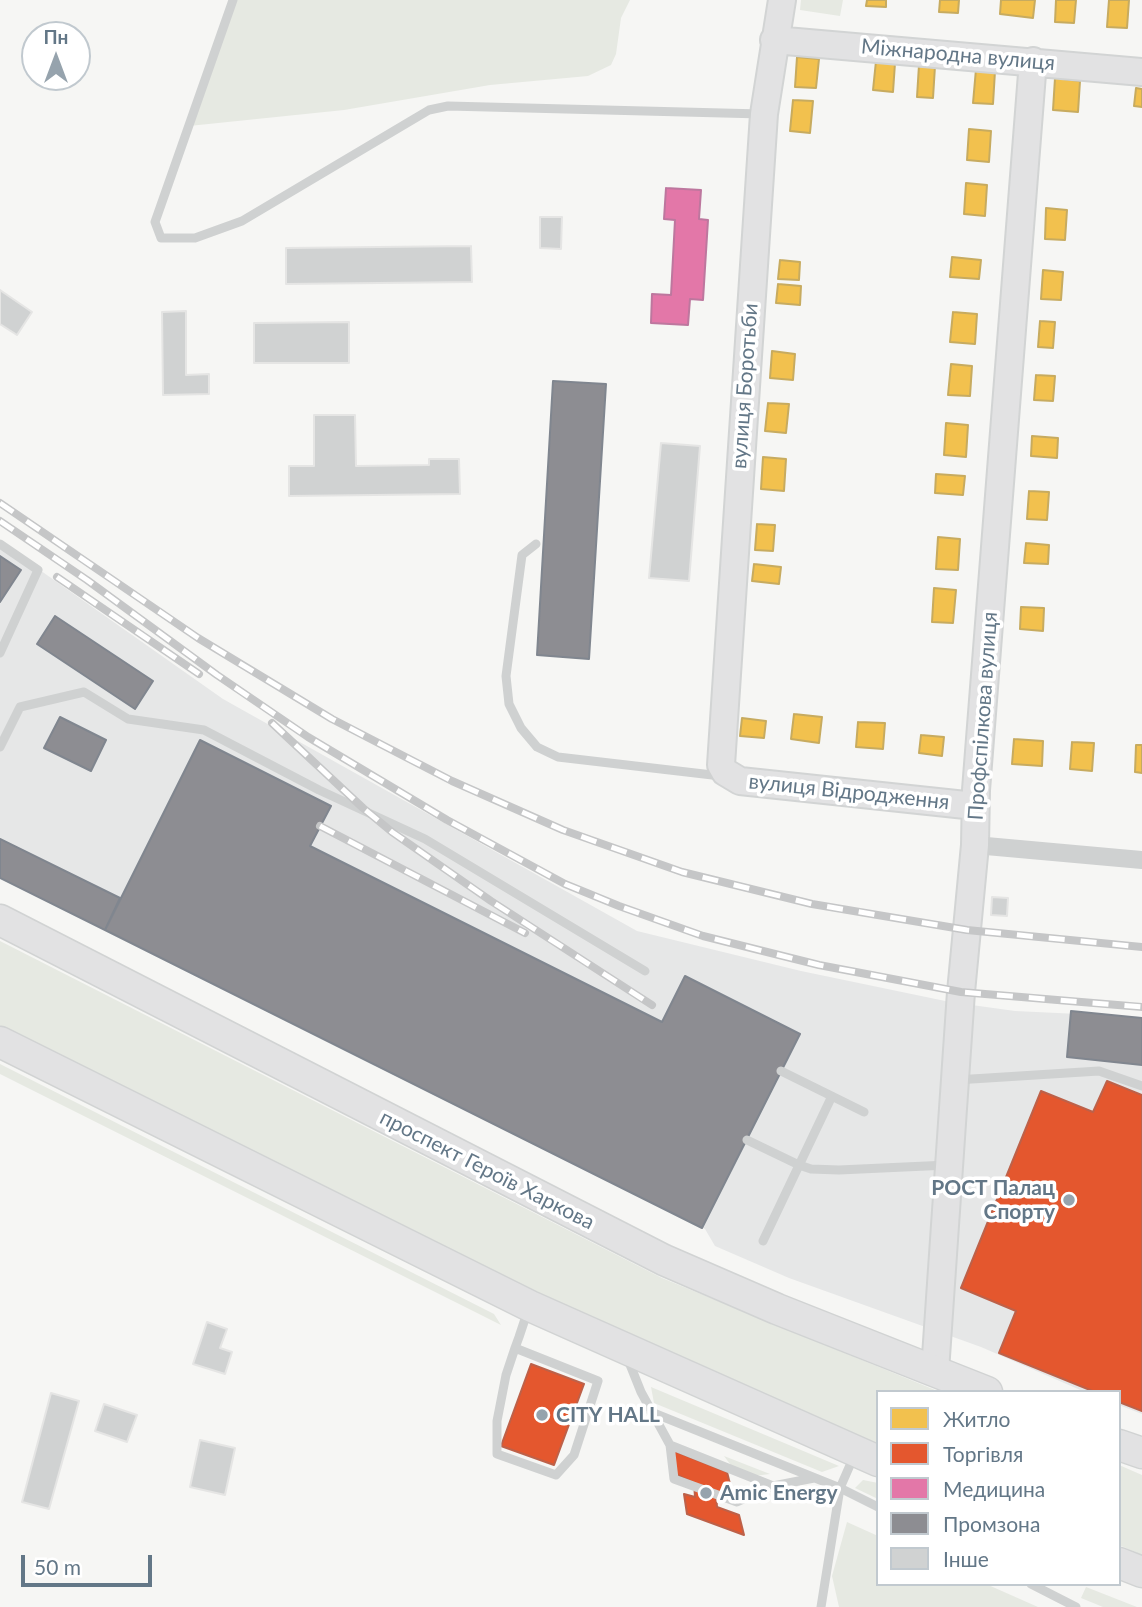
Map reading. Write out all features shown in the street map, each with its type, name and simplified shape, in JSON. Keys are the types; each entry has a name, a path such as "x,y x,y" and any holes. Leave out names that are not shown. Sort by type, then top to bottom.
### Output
{"main road":[{"name":"проспект Героїв Харкова","path":"0,920 664,1260 752,1299 982,1390"},
{"path":"0,1042 530,1306 867,1456"},
{"path":"1121,1446 1142,1453"},
{"path":"1121,1564 1142,1572"}],"street":[{"name":"вулиця Боротьби","path":"728,775 721,765 720,755 764,114 782,0"},
{"name":"Міжнародна вулиця","path":"774,40 1142,72"},
{"name":"Профспілкова вулиця","path":"934,1371 1033,61"},
{"name":"вулиця Відродження","path":"728,775 740,781 975,806"},
{"path":"975,845 1142,860"}],"lane":[{"path":"233,0 155,222 161,238 195,238 242,221 429,110 448,106 764,114"},
{"path":"0,544 38,570 0,653"},
{"path":"536,544 522,555 506,676 509,704 521,728 537,747 558,757 728,775"},
{"path":"0,747 20,707 84,692 128,719 204,730 319,790 425,839 645,971"},
{"path":"781,1071 864,1112"},
{"path":"954,1080 1099,1071 1142,1086"},
{"path":"763,1241 832,1096"},
{"path":"747,1140 811,1169 949,1165"},
{"path":"515,1348 598,1381 574,1455 556,1475 497,1454 497,1422 506,1375 515,1348 530,1306"},
{"path":"624,1349 651,1412 670,1445 674,1479 737,1502 773,1486 814,1478"},
{"path":"651,1412 840,1488 876,1506"},
{"path":"670,1445 773,1486"},
{"path":"821,1607 840,1488 867,1456"},
{"path":"1035,1586 1076,1607"}],"shaded area":[{"path":"233,0 630,0 621,18 616,54 611,65 588,76 490,85 344,110 189,126"},
{"path":"801,0 843,0 840,16 800,10"},
{"path":"0,542 223,699 637,931 801,971 950,1002 1015,1011 1142,1017 1142,1414 1121,1406 1121,1390 1080,1390 981,1347 789,1278 715,1246 705,1229 147,952 0,871"},
{"path":"0,941 662,1278 935,1390 876,1390 876,1443 640,1345 0,1028"},
{"path":"0,1064 494,1314 501,1325 0,1074"},
{"path":"651,1387 839,1466 822,1472 654,1403"},
{"path":"724,1456 770,1474 754,1476 733,1468"},
{"path":"1121,1466 1142,1475 1142,1555 1121,1546"},
{"path":"863,1480 876,1483 876,1498 855,1488"},
{"path":"847,1522 876,1535 876,1586 991,1586 1038,1607 839,1607 832,1576"},
{"path":"1086,1587 1137,1607 1103,1607 1081,1598"}],"building: Житло":[{"path":"867,0 886,0 886,7 866,6"},
{"path":"940,0 959,0 958,13 939,12"},
{"path":"1001,0 1035,0 1033,18 1000,14"},
{"path":"1056,0 1076,0 1074,23 1055,22"},
{"path":"1109,0 1129,0 1127,28 1107,27"},
{"path":"797,57 819,59 816,88 795,87"},
{"path":"876,61 895,63 893,92 873,90"},
{"path":"919,65 935,66 933,98 917,97"},
{"path":"976,69 995,71 993,104 973,103"},
{"path":"1055,78 1080,81 1078,112 1053,110"},
{"path":"1136,88 1142,89 1142,107 1134,106"},
{"path":"793,100 813,101 810,133 790,131"},
{"path":"969,129 991,131 989,162 967,160"},
{"path":"966,183 987,185 985,216 964,214"},
{"path":"1046,208 1067,210 1065,240 1045,239"},
{"path":"952,257 981,260 979,279 950,277"},
{"path":"780,260 800,262 799,280 778,279"},
{"path":"1043,270 1063,272 1061,300 1041,299"},
{"path":"778,284 801,286 800,305 776,303"},
{"path":"953,312 977,314 975,344 950,342"},
{"path":"1040,321 1055,322 1053,348 1038,347"},
{"path":"772,351 795,354 793,380 770,378"},
{"path":"951,364 972,366 970,396 948,395"},
{"path":"1036,375 1055,376 1053,401 1034,400"},
{"path":"768,403 789,404 786,433 765,431"},
{"path":"946,423 968,425 966,457 944,455"},
{"path":"1032,436 1058,438 1057,458 1031,456"},
{"path":"763,457 786,459 784,491 761,489"},
{"path":"936,474 965,476 963,495 935,493"},
{"path":"1029,491 1049,492 1047,520 1027,519"},
{"path":"757,524 775,525 773,551 755,550"},
{"path":"938,537 960,539 958,570 936,569"},
{"path":"1026,543 1049,545 1048,564 1024,563"},
{"path":"754,564 781,567 779,584 752,581"},
{"path":"934,588 956,590 953,623 932,622"},
{"path":"1021,607 1044,608 1043,631 1020,629"},
{"path":"794,714 822,717 819,743 791,739"},
{"path":"742,718 766,721 764,738 740,736"},
{"path":"858,722 885,723 883,749 856,747"},
{"path":"921,735 944,737 942,756 919,753"},
{"path":"1014,739 1043,741 1042,766 1012,764"},
{"path":"1072,742 1094,743 1092,771 1070,769"},
{"path":"1136,745 1142,745 1142,773 1135,772"}],"building: Торгівля":[{"name":"РОСТ Палац Спорту","path":"1107,1081 1142,1095 1142,1411 1121,1403 1121,1390 1090,1390 999,1353 1016,1311 961,1288 1041,1091 1093,1112"},
{"name":"CITY HALL","path":"531,1364 584,1384 554,1465 501,1446"},
{"name":"Amic Energy","path":"672,1450 727,1472 733,1496 716,1492 717,1507 739,1515 744,1535 687,1514 684,1494 695,1497 694,1483 675,1474"}],"building: Медицина":[{"path":"666,188 701,190 699,219 708,220 703,300 690,299 688,325 651,323 652,294 671,295 675,220 664,219"}],"building: Промзона":[{"path":"553,381 606,384 589,659 537,655"},
{"path":"0,556 21,570 0,602"},
{"path":"55,616 153,681 135,709 37,644"},
{"path":"60,717 106,740 91,771 44,748"},
{"path":"200,740 331,806 310,846 662,1022 685,976 800,1034 702,1228 105,930"},
{"path":"0,839 120,898 105,930 0,878"},
{"path":"1071,1011 1142,1018 1142,1065 1067,1057"}],"building: Інше":[{"path":"540,217 562,217 561,249 540,248"},
{"path":"471,246 472,282 286,284 286,248"},
{"path":"0,290 32,312 17,335 0,324"},
{"path":"186,311 186,375 209,374 209,394 163,395 162,312"},
{"path":"349,322 349,363 254,363 254,323"},
{"path":"314,415 355,415 356,466 429,465 429,459 459,459 460,494 289,496 289,466 314,466"},
{"path":"661,443 700,446 689,581 649,578"},
{"path":"992,897 1008,898 1007,916 991,915"},
{"path":"207,1322 227,1329 220,1348 232,1352 225,1374 193,1364"},
{"path":"51,1393 79,1401 49,1509 22,1502"},
{"path":"104,1404 137,1415 127,1442 95,1431"},
{"path":"200,1440 235,1448 225,1495 190,1487"}],"railway":[{"path":"0,503 198,638 332,719 452,781 563,830 682,872 812,904 967,930 1142,947"},
{"path":"0,521 308,737 447,820 565,884 703,936 819,965 961,992 1142,1007"},
{"path":"57,577 199,674"},
{"path":"272,723 392,832 491,901 652,1005"},
{"path":"320,826 525,933"}],"place":[{"name":"РОСТ Палац Спорту","path":"1069,1200"},
{"name":"CITY HALL","path":"542,1415"},
{"name":"Amic Energy","path":"706,1493"}]}
